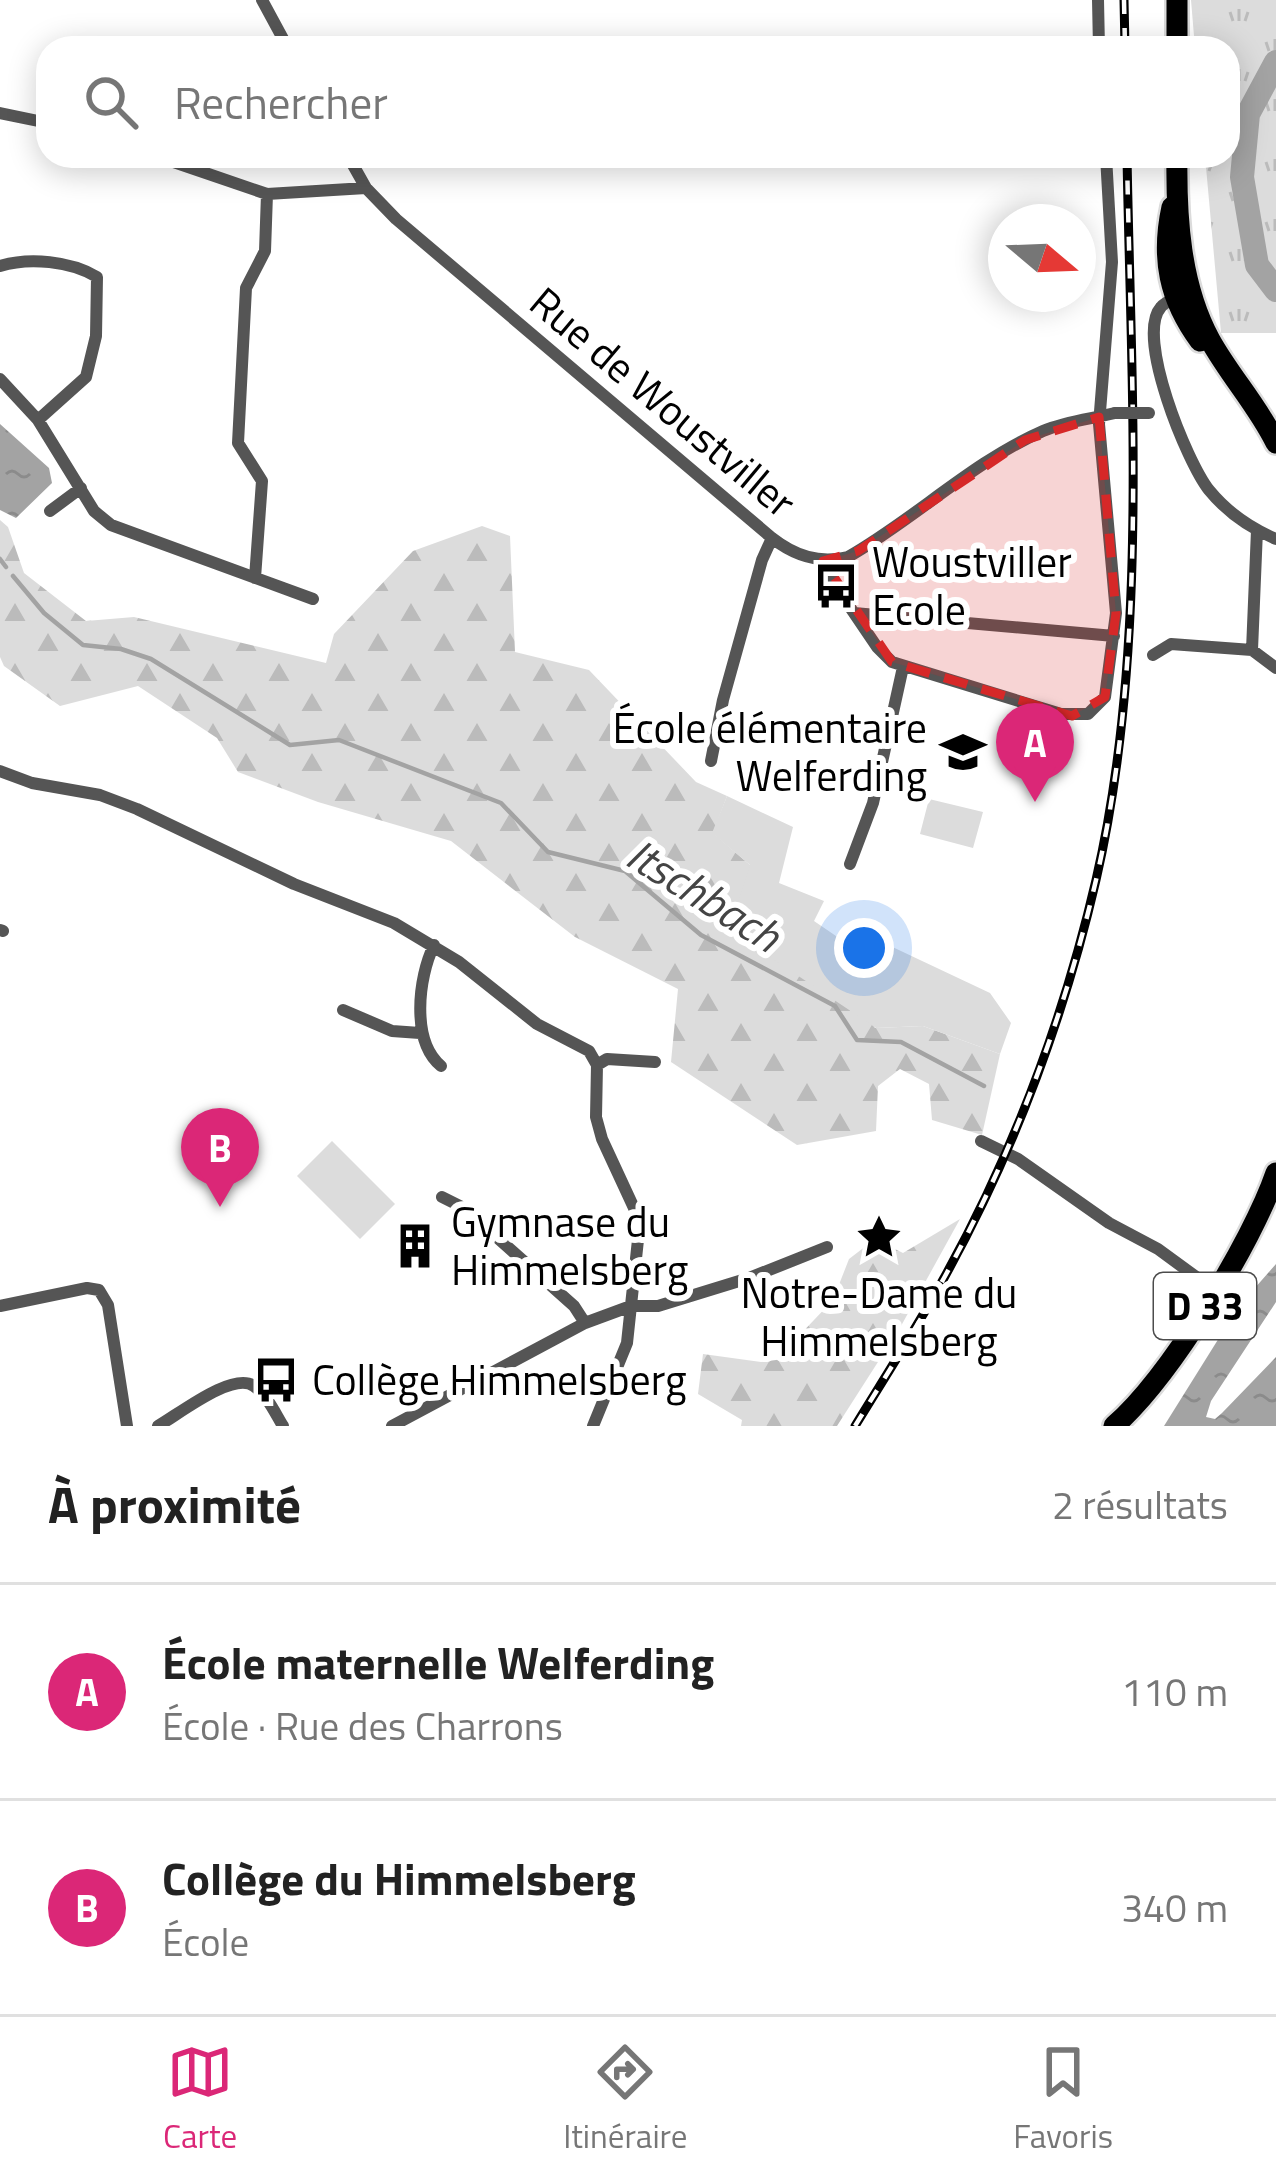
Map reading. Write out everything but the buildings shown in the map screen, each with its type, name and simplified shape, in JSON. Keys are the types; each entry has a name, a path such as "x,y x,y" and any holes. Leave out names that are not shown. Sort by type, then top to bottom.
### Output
{"main road":[{"path":"1177,0 1177,36"},
{"path":"1177,168 1166,248 1182,295 1276,443"},
{"name":"D 33","path":"1114,1426 1156,1379 1214,1290 1266,1201 1276,1173"}],"street":[{"path":"262,0 282,36"},
{"path":"1098,0 1099,36"},
{"path":"0,113 36,120"},
{"path":"191,168 267,194 366,188"},
{"name":"Rue de Woustviller","path":"355,168 366,188 396,219 588,385 797,554 824,561 858,551 1025,440 1058,425 1115,413 1173,416"},
{"path":"824,561 883,654 903,667 1061,714 1081,716 1096,709 1105,697 1116,596 1099,417 1112,277 1107,168"},
{"path":"255,578 262,482 238,443 246,288 265,251 267,194"},
{"path":"0,266 18,260 82,268 97,277 96,336 86,377 38,420"},
{"path":"1182,295 1160,308 1153,328 1173,416 1209,490 1232,514 1276,539"},
{"path":"0,379 38,420 94,511 111,524 314,598"},
{"path":"50,511 81,488"},
{"path":"1252,650 1258,530"},
{"path":"711,761 723,700 772,538"},
{"path":"854,613 1114,636"},
{"path":"1153,655 1172,644 1252,650 1276,668"},
{"path":"850,864 873,803 903,667"},
{"path":"0,771 100,795 137,809 294,884 394,923 434,945 537,1024 589,1051 597,1064 596,1117 640,1222 627,1342 593,1426"},
{"path":"434,945 423,968 420,1033 428,1055 441,1066"},
{"path":"343,1010 392,1031 420,1033"},
{"path":"597,1064 607,1059 656,1062"},
{"path":"981,1141 1042,1175 1082,1207 1158,1249 1214,1290"},
{"path":"442,1197 480,1222 574,1306 584,1323"},
{"path":"392,1426 584,1323 631,1306 658,1306 748,1278 827,1247"},
{"path":"0,1306 87,1288 99,1290 107,1305 127,1426"},
{"path":"158,1426 233,1381 248,1382 260,1390 283,1426"}],"highlighted area":[{"path":"1099,417 1116,613 1105,697 1072,716 892,662 823,561 858,551 1025,440"}],"green space":[{"path":"1191,0 1276,0 1276,333 1221,333 1206,168 1240,168 1240,36 1194,36"},
{"path":"0,520 8,527 24,573 86,621 134,617 326,663 334,634 413,551 482,526 510,536 515,652 589,670 696,782 727,796 713,833 750,865 875,1028 923,1026 1000,1054 982,1135 932,1120 929,1084 900,1069 878,1086 876,1131 797,1145 671,1062 678,989 575,937 451,841 318,802 238,772 217,738 138,686 60,706 4,666 0,657"},
{"path":"727,796 793,827 779,883 824,901 814,921 855,949 867,935 990,993 1011,1023 1000,1054 923,1026 876,1028 773,959 731,922 750,865 712,833"},
{"path":"929,799 983,812 973,848 920,834"},
{"path":"332,1141 395,1204 360,1239 297,1176"},
{"path":"960,1219 901,1326 837,1426 741,1426 742,1420 698,1394 703,1354 761,1362 792,1358 794,1341 833,1300 849,1259 875,1239 903,1253"}],"water":[{"path":"0,424 49,468 52,483 16,518 0,510"},
{"path":"1276,1264 1276,1302 1211,1401 1206,1417 1215,1419 1276,1357 1276,1426 1164,1426 1239,1306"}],"waterway":[{"path":"1276,62 1248,114 1242,177 1257,265 1276,290"},
{"name":"Itschbach","path":"0,559 6,567"},
{"name":"Itschbach","path":"13,576 44,613 83,645 121,649 151,659 290,745 339,740 501,803 548,852 625,871 701,935 835,1006 857,1040 901,1042 984,1086"}],"railway":[{"path":"1124,0 1125,36"},
{"path":"855,1426 944,1278 1014,1134 1052,1034 1096,880 1113,793 1130,612 1133,428 1127,168"}],"place":[{"name":"Woustviller Ecole","path":"836,586"},
{"name":"École élémentaire Welferding","path":"963,752"},
{"name":"École maternelle Welferding","path":"1035,802"},
{"name":"Collège du Himmelsberg","path":"220,1207"},
{"name":"Notre-Dame du Himmelsberg","path":"879,1237"},
{"name":"Gymnase du Himmelsberg","path":"415,1246"},
{"name":"Collège Himmelsberg","path":"276,1380"}]}
